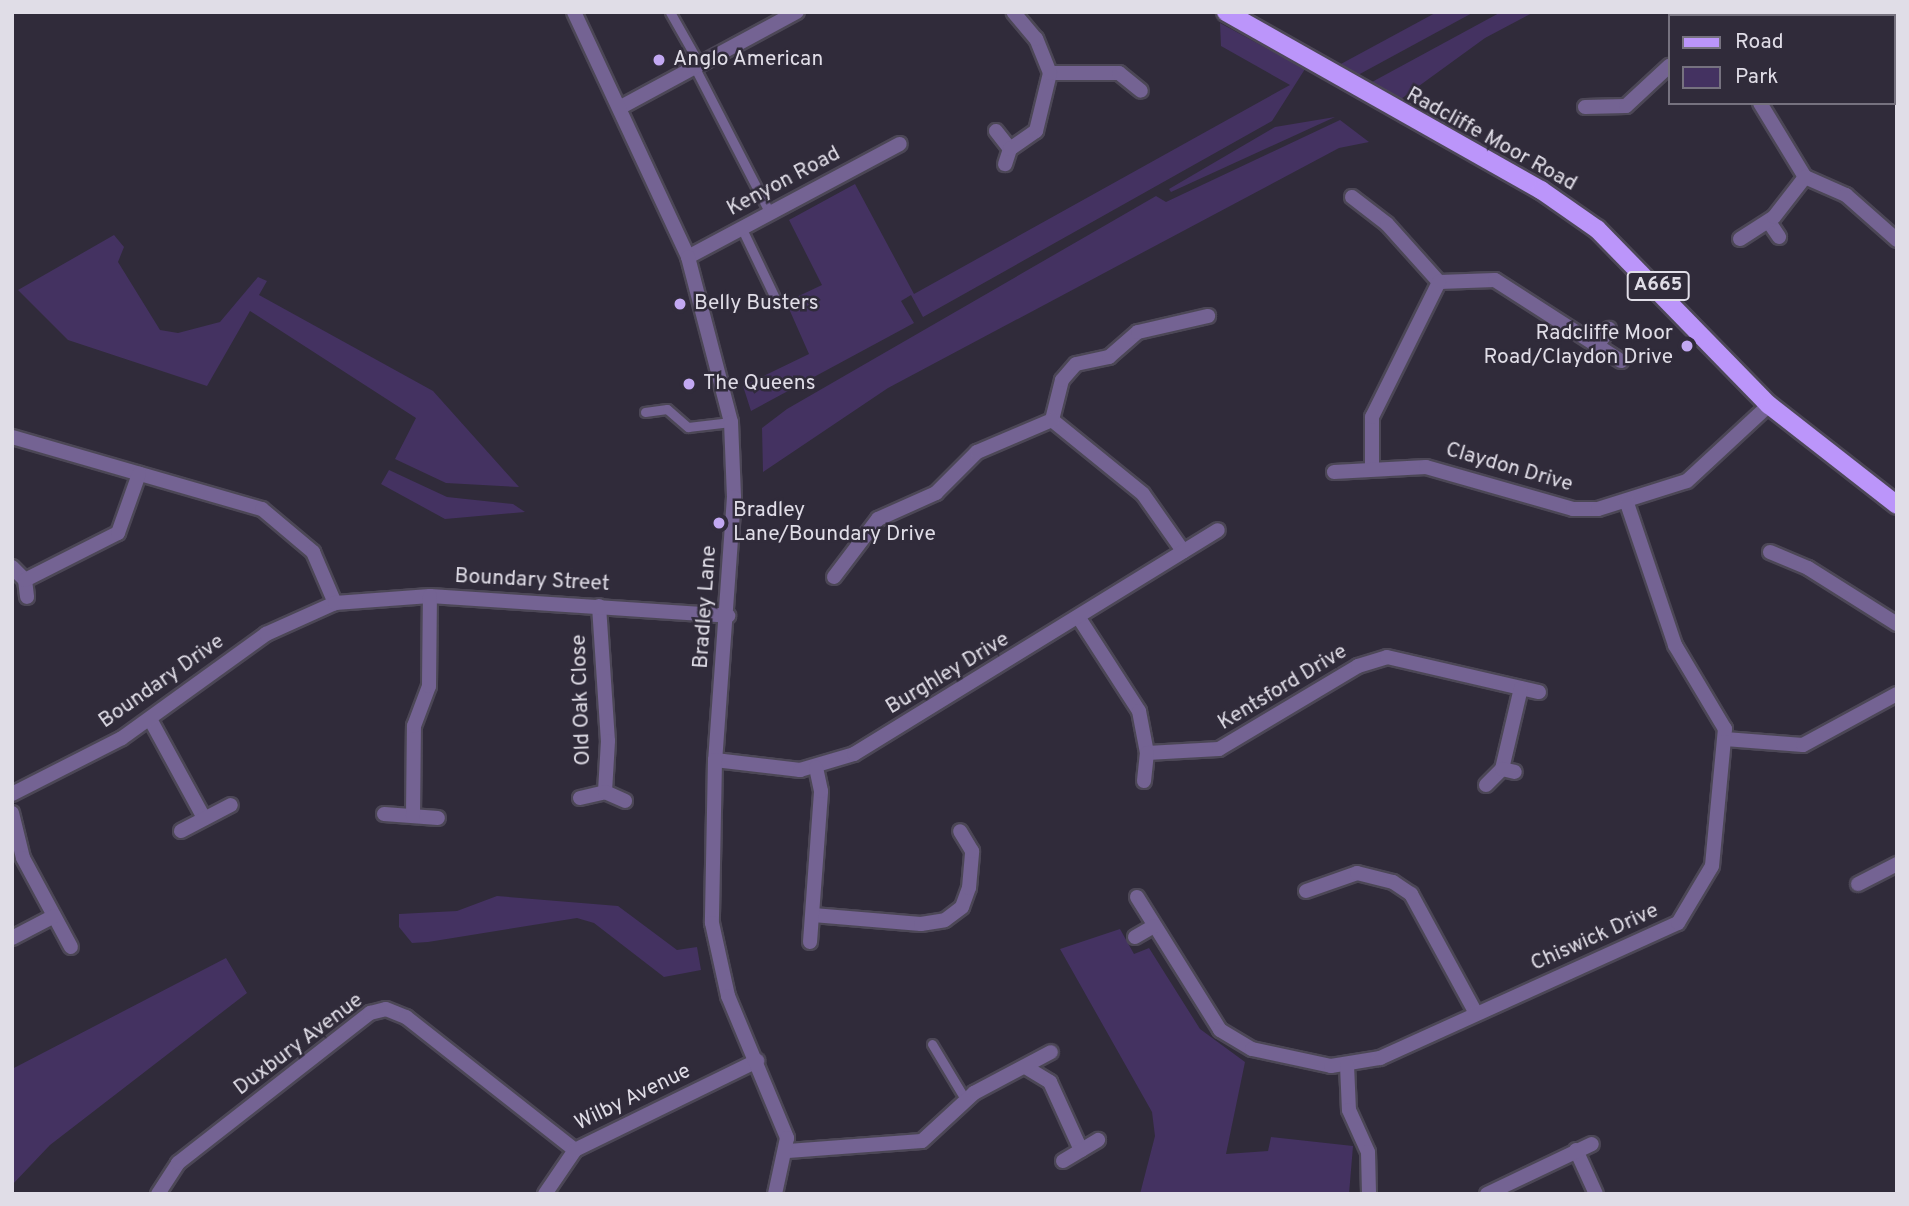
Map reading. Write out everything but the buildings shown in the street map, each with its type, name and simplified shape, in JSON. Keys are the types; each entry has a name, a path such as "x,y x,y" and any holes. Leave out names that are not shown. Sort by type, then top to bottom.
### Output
{"main road":[{"name":"Radcliffe Moor Road","path":"1226,12 1334,78 1541,190 1597,229 1769,405 1897,505"}],"street":[{"name":"Bradley Lane","path":"574,12 621,107 688,257 731,422 728,616 715,761 712,923 728,996 783,1121 788,1151"},
{"path":"621,107 797,12"},
{"path":"1005,163 1010,149 1042,119 1049,72 1036,39 1013,12"},
{"path":"1585,107 1621,107 1668,67"},
{"path":"1049,72 1119,73 1141,91"},
{"path":"1761,105 1805,177 1846,195 1897,240"},
{"path":"1621,107 1625,124"},
{"path":"996,131 1010,149"},
{"name":"Kenyon Road","path":"688,257 900,144"},
{"path":"1740,239 1769,222 1805,177"},
{"path":"1352,197 1388,215 1439,282"},
{"path":"1769,222 1779,237"},
{"path":"1439,282 1494,280 1621,361"},
{"path":"1372,465 1372,417 1439,282"},
{"path":"1052,420 1062,380 1076,364 1109,357 1138,332 1208,316"},
{"path":"1597,346 1609,330"},
{"name":"Claydon Drive","path":"1334,472 1372,465 1426,467 1573,509 1627,503 1703,471 1769,405"},
{"path":"834,577 878,519 936,493 977,452 1052,420"},
{"path":"1052,420 1143,494 1183,551"},
{"path":"12,437 139,474 242,500 281,520 313,552 335,603"},
{"path":"25,580 118,533 139,474"},
{"name":"Chiswick Drive","path":"1137,897 1206,1013 1236,1042 1315,1064 1347,1065 1380,1058 1665,931 1687,914 1712,866 1725,739 1721,719 1675,645 1655,599 1627,503"},
{"name":"Burghley Drive","path":"715,761 816,768 875,743 1218,530"},
{"path":"855,548 866,559"},
{"path":"1800,565 1804,550"},
{"path":"1770,552 1800,565 1897,624"},
{"path":"12,567 25,580 27,597"},
{"path":"413,816 414,726 429,686 430,596"},
{"name":"Boundary Street","path":"335,603 430,596 728,616"},
{"name":"Boundary Drive","path":"12,794 150,719 251,643 335,603"},
{"name":"Old Oak Close","path":"599,606 608,741 604,792"},
{"path":"1079,618 1139,711 1147,753 1144,781"},
{"name":"Kentsford Drive","path":"1147,753 1219,749 1358,666 1387,657 1420,660 1539,692"},
{"path":"1486,785 1508,771 1521,688"},
{"path":"1725,739 1803,745 1897,694"},
{"path":"150,719 204,818"},
{"path":"810,942 821,791 816,768"},
{"name":"Old Oak Close","path":"580,798 604,792 625,801"},
{"path":"181,831 231,805"},
{"path":"12,813 23,858 71,947"},
{"path":"384,814 438,818"},
{"path":"813,915 921,924 945,920 961,907 969,888 972,851 960,831"},
{"path":"1858,884 1897,864"},
{"path":"1306,891 1375,875 1410,894 1476,1013"},
{"path":"12,938 54,916"},
{"path":"1135,937 1154,926"},
{"name":"Duxbury Avenue","path":"158,1194 178,1163 370,1013 386,1009 406,1017 575,1150"},
{"path":"775,1194 788,1151 901,1147 922,1140 965,1099 1027,1068 1051,1052"},
{"name":"Wilby Avenue","path":"545,1194 575,1150 757,1060"},
{"path":"1347,1065 1349,1110 1368,1152 1369,1194"},
{"path":"1027,1068 1050,1082 1082,1150"},
{"path":"1063,1161 1098,1140"},
{"path":"1487,1194 1592,1144"},
{"path":"1576,1150 1595,1194"}],"lane":[{"path":"670,12 770,213"},
{"path":"741,229 775,298"},
{"path":"645,412 667,409 688,427 731,422"},
{"path":"932,1044 965,1099"}],"green space":[{"path":"1437,12 1474,12 1358,75 1339,65"},
{"path":"1501,12 1534,12 1485,38 1401,99 1372,82"},
{"path":"1220,23 1305,69 1272,121 923,317 911,295 901,301 914,323 751,411 743,386 809,354 786,302 822,285 789,220 855,184 914,294 1290,85 1221,46"},
{"path":"1335,117 1171,192 1169,189 1275,127"},
{"path":"1340,120 1369,142 1339,148 888,388 763,472 762,428 787,409 1156,196 1166,202"},
{"path":"114,235 124,247 118,262 160,330 178,333 220,322 258,277 267,281 259,295 433,391 519,487 446,483 395,459 416,418 250,311 207,386 68,340 18,290"},
{"path":"389,470 447,497 513,504 525,512 445,519 381,484"},
{"path":"497,896 618,906 677,950 697,947 701,970 664,977 594,923 577,918 412,943 399,927 399,914 457,911"},
{"path":"1120,929 1134,954 1149,948 1200,1029 1245,1062 1226,1154 1268,1151 1271,1137 1353,1146 1349,1194 1140,1194 1155,1136 1152,1112 1060,949"},
{"path":"226,958 247,993 50,1145 12,1185 12,1069"}],"place":[{"name":"Anglo American","path":"659,60"},
{"name":"Belly Busters","path":"680,304"},
{"name":"Radcliffe Moor Road/Claydon Drive","path":"1687,346"},
{"name":"The Queens","path":"689,384"},
{"name":"Bradley Lane/Boundary Drive","path":"719,523"}]}
